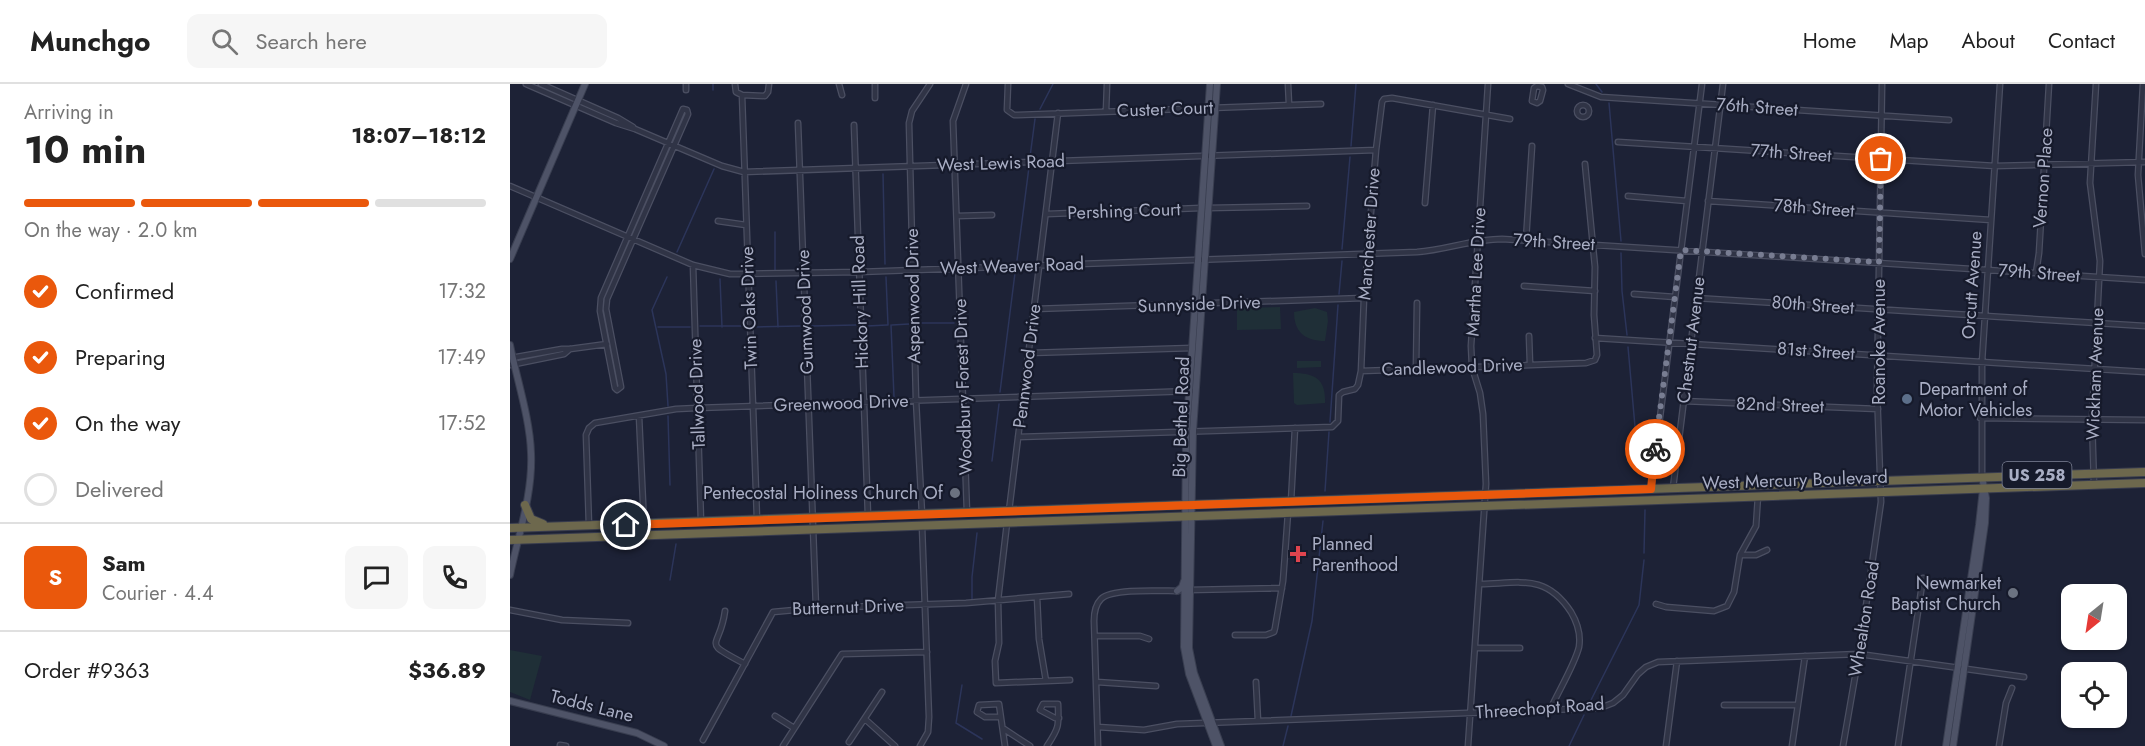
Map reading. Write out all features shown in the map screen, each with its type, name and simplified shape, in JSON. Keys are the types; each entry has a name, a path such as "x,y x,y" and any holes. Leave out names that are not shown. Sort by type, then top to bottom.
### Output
{"highway":[{"name":"West Mercury Boulevard","path":"510,528 2145,472"},
{"name":"West Mercury Boulevard","path":"514,540 2145,483"},
{"path":"1677,499 1678,493 1695,492 1711,487"},
{"path":"1640,501 1651,495 1669,494 1673,488"},
{"path":"525,505 531,519 550,527"}],"main road":[{"path":"510,259 585,84"},
{"name":"Big Bethel Road","path":"1210,84 1212,108"},
{"name":"Big Bethel Road","path":"1216,84 1212,108 1192,391 1185,658 1221,746"},
{"name":"Big Bethel Road","path":"1192,391 1192,348 1198,303"},
{"path":"510,345 531,452 531,475 520,528 514,540 510,575"},
{"name":"Orcutt Avenue","path":"1953,746 1983,489 1982,477"},
{"name":"Orcutt Avenue","path":"1946,746 1979,571 1986,514 1986,498 1983,489"},
{"name":"Big Bethel Road","path":"1187,590 1185,578 1189,516"},
{"path":"1975,553 1978,555 1979,571"},
{"path":"1177,591 1182,587 1185,578"},
{"name":"Todds Lane","path":"510,701 637,733 664,746"},
{"name":"Big Bethel Road","path":"1210,723 1216,746"}],"street":[{"path":"526,84 577,103"},
{"path":"541,84 577,103"},
{"path":"735,84 736,92 742,95 765,96 769,84"},
{"path":"839,84 842,95"},
{"path":"875,84 875,98"},
{"name":"Aspenwood Drive","path":"922,514 909,166 910,117 930,84"},
{"name":"Woodbury Forest Drive","path":"966,84 953,121 967,513"},
{"name":"Custer Court","path":"1008,84 1007,106 1010,113 1018,115 1321,104"},
{"path":"1106,111 1107,84"},
{"path":"1288,84 1289,105"},
{"name":"Martha Lee Drive","path":"1468,746 1486,507 1483,414 1480,393 1472,367 1488,84"},
{"name":"76th Street","path":"1568,84 1601,98 1949,120"},
{"name":"Chestnut Avenue","path":"1651,489 1702,84"},
{"name":"Chestnut Avenue","path":"1673,488 1723,84"},
{"name":"Roanoke Avenue","path":"1881,492 1878,309 1882,84"},
{"name":"Orcutt Avenue","path":"1982,477 1980,418 1982,362 2000,84"},
{"name":"Vernon Place","path":"2036,273 2049,84"},
{"name":"Wickham Avenue","path":"2094,485 2093,369 2100,277 2099,243 2091,197 2096,84"},
{"path":"2143,84 2138,175 2145,254"},
{"path":"1585,104 1589,94"},
{"name":"Twin Oaks Drive","path":"742,95 757,520"},
{"name":"Manchester Drive","path":"1361,371 1364,298 1380,106 1384,99 1392,98 1433,105"},
{"name":"West Lewis Road","path":"577,103 626,122 636,129 722,166 744,172 1376,150"},
{"path":"1425,203 1433,105 1510,119"},
{"path":"631,238 606,305 621,387 618,390 615,388 600,304 671,144 682,111 686,109 688,114 671,144"},
{"name":"Pennwood Drive","path":"1009,512 1058,113"},
{"name":"Gumwood Drive","path":"798,123 816,608"},
{"name":"Hickory Hill Road","path":"854,124 868,516"},
{"name":"77th Street","path":"1618,142 1995,165 2145,162"},
{"path":"1526,240 1532,146"},
{"name":"Candlewood Drive","path":"1018,437 1332,427 1336,424 1339,395 1355,389 1361,371 1591,362 1597,355 1593,244 1585,164"},
{"name":"West Weaver Road","path":"510,186 693,266 730,274 748,275 1368,254 1433,250 1478,240 1502,238"},
{"path":"1628,196 1687,201"},
{"name":"78th Street","path":"1708,201 1991,220"},
{"name":"Pershing Court","path":"1047,214 1307,206"},
{"path":"957,216 992,215"},
{"path":"718,221 746,225"},
{"name":"79th Street","path":"1502,238 2145,280"},
{"name":"Tallwood Drive","path":"693,266 701,522"},
{"path":"1524,286 1595,291"},
{"path":"1634,294 1675,297"},
{"name":"80th Street","path":"1696,297 2145,326"},
{"name":"Sunnyside Drive","path":"1034,309 1364,298"},
{"path":"1416,369 1417,303"},
{"path":"1529,336 1530,364"},
{"name":"81st Street","path":"1595,338 2145,372"},
{"path":"512,362 562,349 570,350 612,343"},
{"path":"1029,353 1192,348"},
{"name":"Greenwood Drive","path":"589,526 586,438 588,430 596,423 697,408 1192,391"},
{"name":"82nd Street","path":"1683,401 1878,410"},
{"path":"639,416 644,524"},
{"path":"1980,418 2145,420"},
{"path":"1291,501 1295,429"},
{"name":"Whealton Road","path":"1843,746 1859,654 1881,492"},
{"path":"1656,604 1714,611 1723,609 1732,598 1740,555 1756,526 1758,496"},
{"path":"1235,635 1266,635 1274,632 1282,588 1288,513"},
{"path":"1007,523 998,600 999,643 995,661 996,682 1070,680"},
{"path":"920,746 928,732 929,717 922,526"},
{"path":"1740,555 1756,555 1767,550"},
{"path":"1898,746 1923,578"},
{"path":"1481,584 1543,585 1561,597 1572,614 1578,626 1580,638 1578,649 1550,710"},
{"path":"1098,746 1094,614 1095,607 1106,596 1119,593 1282,588"},
{"name":"Butternut Drive","path":"703,740 773,612 1070,594"},
{"path":"1037,597 1039,639 1046,681"},
{"path":"510,610 562,620 628,623"},
{"path":"725,611 724,621 715,640 716,645 720,650 746,664"},
{"path":"1095,636 1140,636 1149,639"},
{"path":"1476,648 1520,648"},
{"path":"783,746 842,654 927,652"},
{"name":"Threechopt Road","path":"1098,727 1144,730 1177,724 1600,708 1614,703 1623,695 1646,667 1659,662 1677,661 1859,654 2024,677"},
{"path":"1792,746 1805,656"},
{"path":"1666,746 1677,661"},
{"path":"1097,682 1156,686"},
{"path":"1256,682 1258,721"},
{"path":"2000,746 2006,703 2012,688"},
{"path":"849,742 882,692"},
{"path":"1000,717 985,717 977,712 979,705 999,704 1005,746"},
{"path":"1724,705 1797,705"},
{"path":"775,716 794,728"},
{"path":"1047,746 1059,728 1059,718"},
{"path":"865,719 895,746"},
{"path":"1004,729 1030,746"},
{"path":"649,746 651,738"}],"shaded area":[{"path":"1280,307 1281,329 1237,330 1237,308"},
{"path":"1315,308 1327,312 1325,341 1306,337 1296,325 1294,312"},
{"path":"1297,361 1321,361 1321,367 1297,368"},
{"path":"1293,373 1307,374 1318,379 1324,388 1325,403 1297,405 1294,403"},
{"path":"510,650 542,656 530,700 510,692"}],"waterway":[{"path":"713,84 713,90"},
{"path":"1040,109 1053,84"},
{"path":"1351,146 1356,84"},
{"path":"1596,84 1602,92"},
{"path":"1609,103 1621,241"},
{"path":"1030,157 1035,119"},
{"path":"1342,249 1350,157"},
{"path":"1017,260 1029,167"},
{"path":"677,252 714,169"},
{"path":"883,174 885,264"},
{"path":"775,232 775,270"},
{"path":"1621,253 1627,335"},
{"path":"1339,294 1342,261"},
{"path":"1000,392 1015,273"},
{"path":"667,277 652,310 666,374 668,406"},
{"path":"886,277 888,325"},
{"path":"720,279 722,327"},
{"path":"776,281 778,327"},
{"path":"1330,422 1338,305"},
{"path":"921,323 954,323"},
{"path":"892,325 909,324"},
{"path":"811,326 856,325"},
{"path":"867,326 887,325"},
{"path":"891,325 894,397"},
{"path":"700,326 745,326"},
{"path":"756,327 800,326"},
{"path":"658,327 690,327"},
{"path":"1628,347 1636,438"},
{"path":"992,461 999,404"},
{"path":"668,416 670,485"},
{"path":"1325,491 1329,432"},
{"path":"1644,553 1645,510"},
{"path":"1291,716 1312,621 1323,521"},
{"path":"972,599 977,533"},
{"path":"670,580 676,544"},
{"path":"1589,704 1639,605 1644,560"},
{"path":"962,685 956,723 982,739"},
{"path":"1569,746 1584,715"},
{"path":"1283,746 1288,726"}],"way so far":[{"path":"1655,449 1681,250 1879,262 1881,159"}],"place":[{"name":"Department of Motor Vehicles","path":"1907,399"},
{"name":"Pentecostal Holiness Church Of","path":"955,493"},
{"name":"Planned Parenthood","path":"1298,554"},
{"name":"Newmarket Baptist Church","path":"2013,593"}],"route":[{"path":"626,525 1225,502 1651,489 1655,449"}]}
